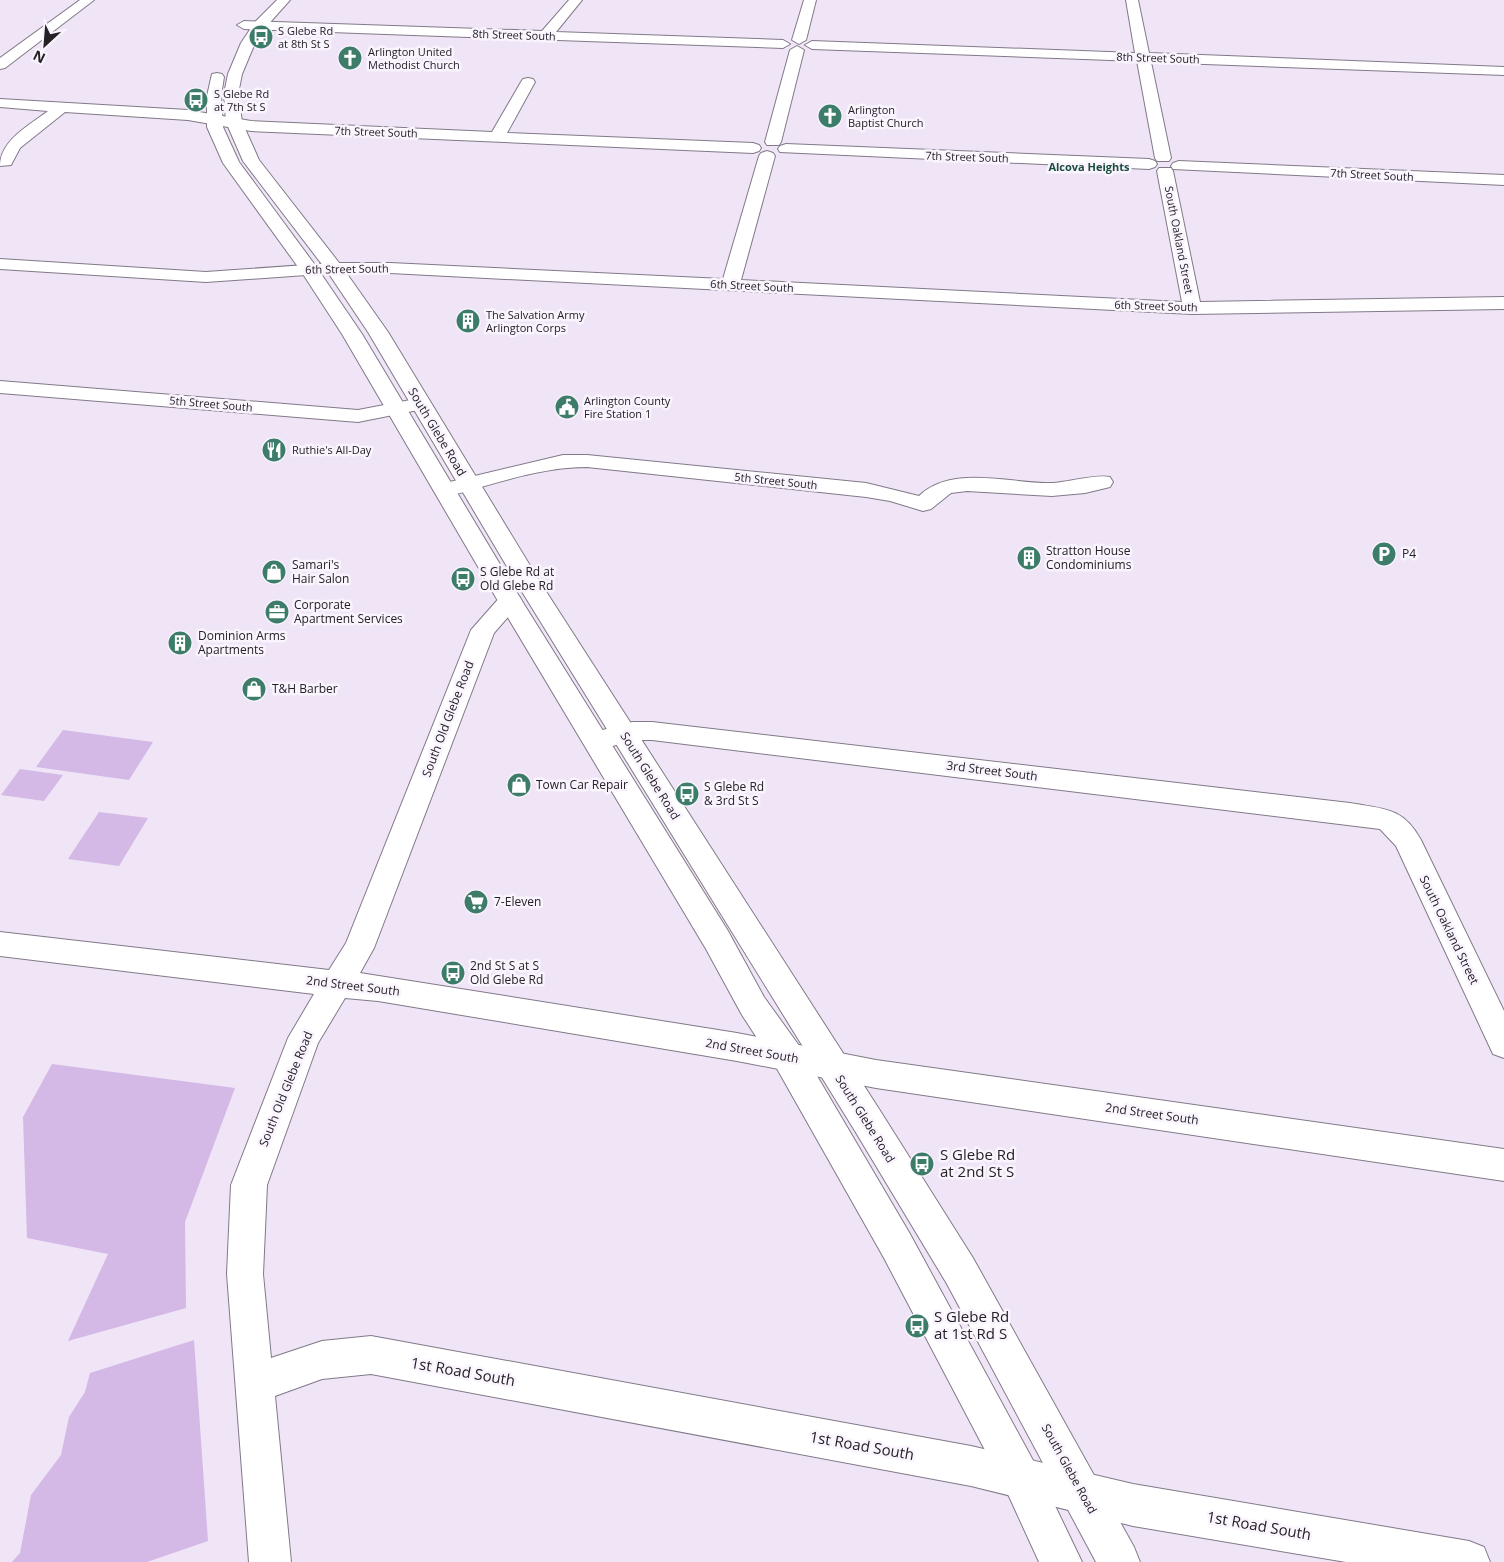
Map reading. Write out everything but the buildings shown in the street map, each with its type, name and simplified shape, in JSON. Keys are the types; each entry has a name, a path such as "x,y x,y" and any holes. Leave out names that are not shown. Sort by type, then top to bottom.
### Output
{"street":[{"path":"0,65 88,0"},
{"path":"236,37 244,24 268,0"},
{"name":"South Glebe Road","path":"284,0 260,25 248,43 235,74 231,94 234,122 251,160 334,268 378,332 468,484 610,737 753,1006 788,1057 897,1246 1021,1478 1061,1562"},
{"path":"545,36 576,0"},
{"path":"730,285 810,0"},
{"name":"South Oakland Street","path":"1132,0 1192,308"},
{"name":"8th Street South","path":"244,24 783,44 809,48 812,45 1504,71"},
{"name":"South Glebe Road","path":"221,67 217,75 214,96 214,118 215,127 231,163 309,269 352,334 510,601 610,737 831,1065 960,1271 1119,1562"},
{"path":"497,137 528,82"},
{"name":"7th Street South","path":"0,103 214,118 251,126 1504,180"},
{"path":"5,162 14,145 62,107"},
{"name":"6th Street South","path":"2,260 152,275 206,277 253,275 309,269 390,268 1192,308 1504,303"},
{"name":"5th Street South","path":"0,387 358,416 421,404"},
{"name":"5th Street South","path":"445,490 563,461 587,461 866,490 894,495 923,504 936,491 967,484 1064,490 1081,488 1102,482"},
{"name":"South Old Glebe Road","path":"270,1562 245,1274 248,1185 304,1038 359,948 483,630 510,601"},
{"name":"3rd Street South","path":"610,737 632,731 652,731 1330,811 1388,820"},
{"name":"South Oakland Street","path":"1388,820 1406,840 1504,1044"},
{"name":"2nd Street South","path":"0,944 378,988 539,1014 876,1074 1504,1165"},
{"name":"1st Road South","path":"256,1384 322,1360 370,1355 971,1466 1133,1505 1469,1562"}],"shaded area":[{"path":"63,730 153,742 129,780 36,767"},
{"path":"20,769 63,775 44,801 1,795"},
{"path":"99,812 148,818 119,866 68,859"},
{"path":"52,1064 235,1088 185,1222 186,1308 68,1341 108,1254 27,1238 23,1117"},
{"path":"194,1340 208,1541 147,1562 12,1562 20,1553 31,1495 61,1455 69,1417 85,1392 90,1373"}],"place":[{"name":"S Glebe Rd at 8th St S","path":"261,37"},
{"name":"Arlington United Methodist Church","path":"350,58"},
{"name":"S Glebe Rd at 7th St S","path":"196,100"},
{"name":"Arlington Baptist Church","path":"830,116"},
{"name":"The Salvation Army Arlington Corps","path":"468,321"},
{"name":"Arlington County Fire Station 1","path":"567,407"},
{"name":"Ruthie's All-Day","path":"274,450"},
{"name":"P4","path":"1384,554"},
{"name":"Stratton House Condominiums","path":"1029,558"},
{"name":"Samari's Hair Salon","path":"274,572"},
{"name":"S Glebe Rd at Old Glebe Rd","path":"463,579"},
{"name":"Corporate Apartment Services","path":"277,612"},
{"name":"Dominion Arms Apartments","path":"180,643"},
{"name":"T&H Barber","path":"254,689"},
{"name":"Town Car Repair","path":"519,785"},
{"name":"S Glebe Rd & 3rd St S","path":"687,794"},
{"name":"7-Eleven","path":"476,902"},
{"name":"2nd St S at S Old Glebe Rd","path":"453,973"},
{"name":"S Glebe Rd at 2nd St S","path":"922,1164"},
{"name":"S Glebe Rd at 1st Rd S","path":"917,1326"}],"district":[{"name":"Alcova Heights","path":"1089,167"}]}
